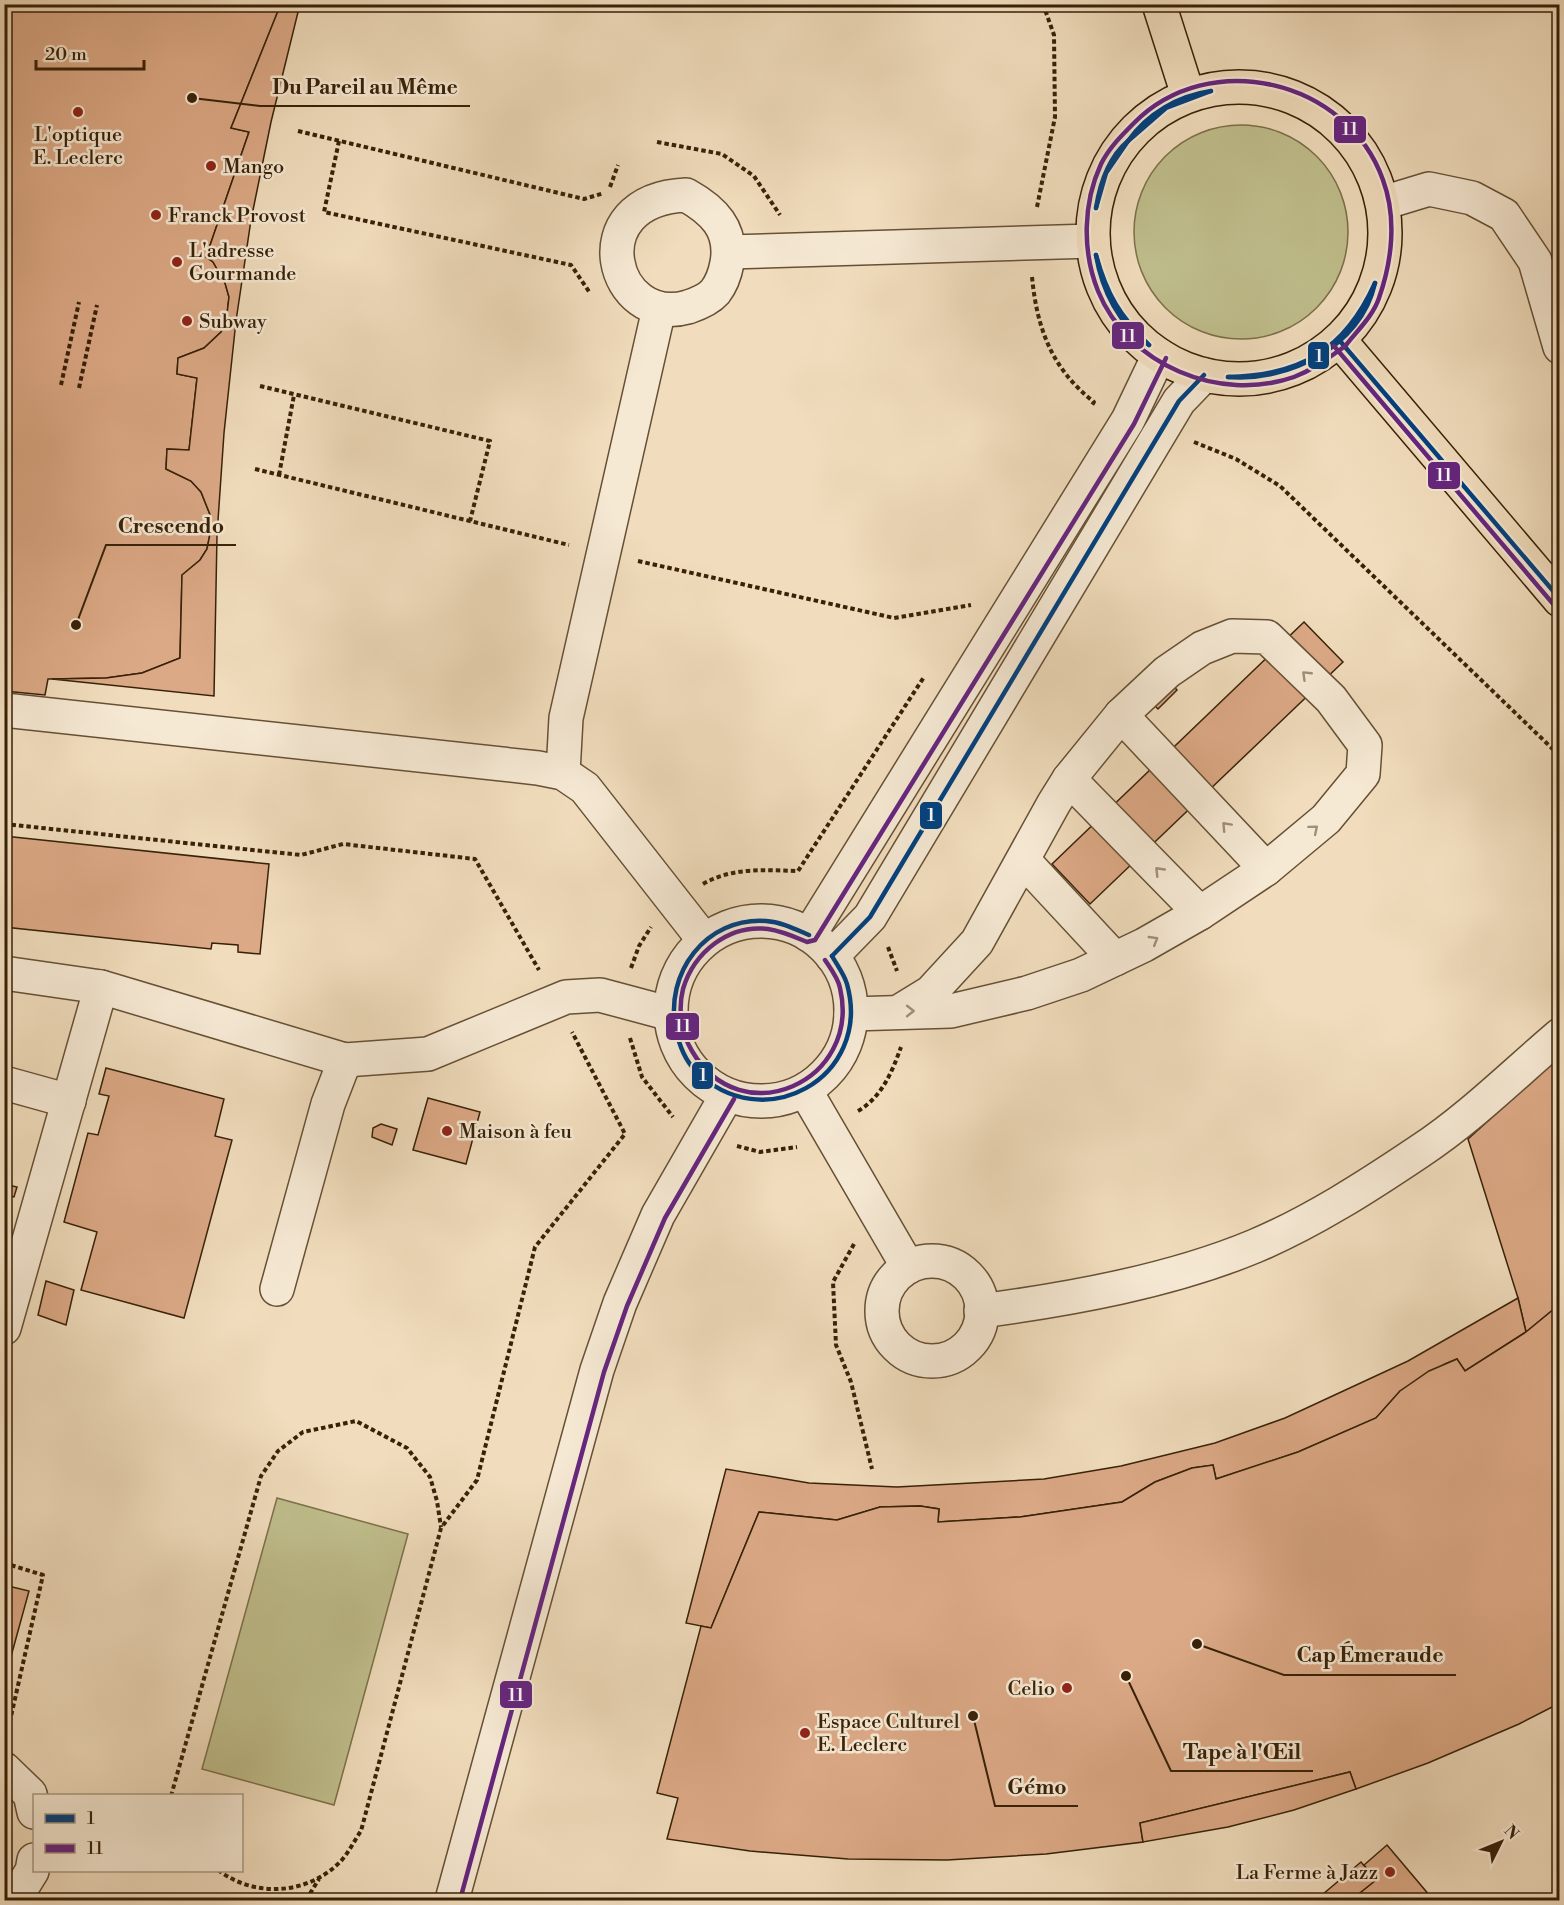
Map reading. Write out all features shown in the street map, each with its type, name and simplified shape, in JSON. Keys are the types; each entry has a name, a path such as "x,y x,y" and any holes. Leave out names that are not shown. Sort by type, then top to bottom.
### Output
{"main road":[{"path":"1159,4 1188,95"},
{"path":"1237,86 1287,94 1331,118 1365,156 1383,203 1385,253 1370,301 1340,341 1299,367 1252,379 1204,375 1159,356 1126,325 1120,315 1103,285 1093,241 1097,195 1116,152 1148,118 1188,95 1237,86"},
{"path":"1340,341 1560,600"}],"street":[{"path":"1383,203 1429,189 1472,198 1504,215 1535,261 1560,346"},
{"path":"686,195 704,205 719,219 728,237 729,252 725,276 714,293 698,304 679,310 659,309 641,300 628,288 618,270 616,243 623,225 635,210 652,200 686,195"},
{"path":"729,252 1093,241"},
{"path":"563,773 566,718 659,309"},
{"path":"809,935 1128,420 1159,356"},
{"path":"832,956 870,917 1179,401 1204,375"},
{"path":"851,1014 951,1011 1027,993 1081,975 1144,945 1200,913 1266,869 1326,819 1363,774 1365,745 1331,699 1267,637 1232,636 1202,648 1167,672 1121,715 1069,780 977,942 931,992 900,1011"},
{"path":"4,710 527,767 563,773 585,788 704,940"},
{"path":"1121,715 1266,869"},
{"path":"1069,780 1200,913"},
{"path":"1024,861 1115,959"},
{"path":"756,921 784,923 809,935 832,956 847,983 851,1014 845,1044 829,1071 805,1090 780,1100 753,1101 727,1095 705,1082 687,1062 675,1039 671,1014 674,986 682,969 704,940 729,927 756,921"},
{"path":"4,973 101,987 345,1060 428,1053 566,997 600,995 671,1014"},
{"path":"4,1328 101,987"},
{"path":"981,1311 1104,1290 1189,1268 1254,1246 1300,1223 1421,1151 1560,1035"},
{"path":"278,1289 328,1104 345,1060"},
{"path":"4,1083 69,1101"},
{"path":"805,1090 908,1267"},
{"path":"452,1900 600,1358 620,1303 658,1215 727,1095"},
{"path":"928,1262 947,1264 962,1272 974,1285 981,1311 975,1336 965,1349 945,1360 928,1362 911,1357 896,1347 883,1323 882,1306 887,1289 897,1275 908,1267 928,1262"},
{"path":"5,1755 30,1794 33,1808"},
{"path":"14,1900 33,1866"}],"path":[{"path":"1043,4 1054,35 1055,117 1035,214 1032,273 1036,311 1043,337 1058,363 1083,393 1094,402 1128,420"},
{"path":"298,131 584,199 608,192 618,165"},
{"path":"339,141 324,212 571,265 592,296"},
{"path":"657,142 722,154 754,176 782,218"},
{"path":"61,385 79,302"},
{"path":"79,388 97,305"},
{"path":"260,386 490,441 470,521"},
{"path":"279,475 294,395"},
{"path":"1088,412 1094,402"},
{"path":"1160,433 1207,445 1259,470 1280,486 1560,756"},
{"path":"255,469 602,553 894,618 971,605 1003,621"},
{"path":"964,615 977,595"},
{"path":"668,1125 673,1115 642,1077 632,1050 627,1002 631,970 639,946 651,928 676,904 705,882 727,873 758,870 798,871 926,674"},
{"path":"859,1238 846,1256 833,1282 834,1318 836,1345 851,1382 872,1469"},
{"path":"172,1794 261,1476 278,1451 303,1432 356,1421 406,1448 429,1477 437,1501 441,1528 361,1831 341,1861 319,1879 306,1900"},
{"path":"4,1563 43,1575 5,1755"},
{"path":"221,1872 230,1879 258,1888 287,1890 319,1879"}],"shaded area":[{"path":"1230,125 1252,125 1272,129 1292,137 1317,156 1336,181 1344,201 1348,232 1344,263 1336,283 1317,308 1292,327 1272,335 1252,339 1230,339 1210,335 1190,327 1158,300 1146,283 1138,263 1134,243 1134,221 1138,201 1146,181 1173,149 1190,137 1210,129"},
{"path":"277,1498 408,1534 334,1805 202,1769"}],"building":[{"path":"4,4 280,6 231,128 249,132 206,257 213,262 225,283 229,297 226,322 221,332 204,348 178,358 177,374 197,378 189,450 167,449 166,469 191,481 201,492 211,517 207,549 200,560 182,575 180,658 142,673 106,678 48,679 45,695 4,691"},
{"path":"274,4 300,4 271,122 251,220 236,321 224,433 217,535 214,696 52,679 106,678 142,673 180,658 182,575 200,560 207,549 211,517 201,492 191,481 166,469 167,449 189,450 197,378 177,374 178,358 204,348 221,332 226,322 229,297 225,283 213,262 206,257 249,132 231,128 280,6"},
{"path":"1304,622 1343,662 1090,904 1052,864"},
{"path":"1167,679 1177,690 1158,709 1147,698"},
{"path":"4,836 269,864 260,954 238,952 238,945 212,943 211,949 4,927"},
{"path":"1560,1056 1560,1304 1526,1332 1518,1298 1468,1139"},
{"path":"106,1068 224,1099 215,1136 232,1140 184,1318 81,1290 97,1232 64,1222 88,1133 98,1135 109,1096 99,1094"},
{"name":"Maison à feu","path":"428,1098 480,1112 466,1164 413,1150"},
{"path":"381,1124 397,1129 392,1145 372,1137 373,1128"},
{"path":"4,1184 17,1187 14,1197 9,1196 4,1213"},
{"path":"46,1281 74,1290 66,1325 38,1315"},
{"path":"1518,1298 1526,1332 1465,1371 1457,1359 1445,1364 1400,1391 1376,1418 1298,1452 1216,1479 1213,1465 1192,1468 1155,1482 1122,1502 1020,1517 938,1522 939,1509 920,1506 880,1507 837,1520 759,1512 711,1628 686,1623 726,1469 809,1483 897,1487 1044,1479 1121,1466 1215,1443 1285,1418 1408,1361"},
{"path":"1560,1304 1560,1703 1519,1724 1428,1763 1356,1789 1350,1772 1140,1823 1143,1842 1046,1854 947,1860 848,1859 750,1851 667,1839 678,1798 657,1793 701,1626 711,1628 759,1512 837,1520 880,1507 920,1506 939,1509 938,1522 1020,1517 1122,1502 1155,1482 1192,1468 1213,1465 1216,1479 1298,1452 1376,1418 1400,1391 1429,1371 1457,1359 1465,1371 1526,1332"},
{"path":"4,1585 29,1591 4,1682"},
{"path":"1350,1772 1356,1789 1294,1810 1228,1827 1143,1842 1140,1823"},
{"name":"La Ferme à Jazz","path":"1387,1845 1430,1896 1425,1900 1351,1900 1376,1880 1364,1865"},
{"path":"1361,1862 1376,1880 1351,1900 1316,1900"}],"transit line":[{"name":"11","path":"1344,347 1294,377 1265,384 1236,385 1207,381 1179,372 1153,358 1131,339 1112,317 1098,291 1087,244 1088,211 1095,179 1101,164 1120,137 1165,99 1199,86 1236,81 1273,85 1308,98 1339,118 1365,145 1383,180 1391,224 1390,254 1379,298 1369,317 1346,345"},
{"name":"1","path":"1128,141 1145,122 1165,107 1187,97 1211,91"},
{"name":"1","path":"1128,141 1166,108 1211,91"},
{"name":"1","path":"1096,208 1100,189 1110,163 1128,141"},
{"name":"1","path":"1096,208 1106,173 1128,141"},
{"name":"1","path":"1096,255 1105,282 1116,304 1149,345"},
{"name":"1","path":"1096,255 1107,294 1114,306 1129,327 1149,345"},
{"name":"1","path":"1228,377 1251,377 1274,373 1319,356 1355,325 1367,306 1375,283"},
{"name":"1","path":"1228,377 1277,371 1317,355 1350,326 1375,283"},
{"name":"1","path":"1340,341 1560,599"},
{"name":"11","path":"1334,346 1554,605"},
{"name":"11","path":"825,960 839,984 842,1021 833,1049 816,1071 793,1086 766,1093 739,1090 713,1076 692,1051 685,1037 682,1021 683,989 695,963 715,943 740,931 768,929 807,942 815,940 1134,424 1166,358"},
{"name":"1","path":"832,956 870,917 1179,401 1204,375"},
{"name":"1","path":"809,935 772,922 744,922 725,928 708,939 694,953 683,969 674,1009 679,1041 685,1057 695,1070 722,1090 751,1099 779,1098 806,1088 828,1071 844,1047 851,1018 847,984 832,956"},
{"name":"11","path":"460,1900 604,1372 627,1306 665,1218 734,1099"}],"place":[{"name":"Du Pareil au Même","path":"192,98"},
{"name":"L'optique E. Leclerc","path":"78,112"},
{"name":"Mango","path":"211,166"},
{"name":"Franck Provost","path":"156,215"},
{"name":"L'adresse Gourmande","path":"177,262"},
{"name":"Subway","path":"187,321"},
{"name":"Crescendo","path":"76,625"},
{"name":"Maison à feu","path":"447,1131"},
{"name":"Cap Émeraude","path":"1197,1644"},
{"name":"Tape à l'Œil","path":"1126,1676"},
{"name":"Celio","path":"1067,1688"},
{"name":"Gémo","path":"973,1716"},
{"name":"Espace Culturel E. Leclerc","path":"805,1733"},
{"name":"La Ferme à Jazz","path":"1390,1872"}]}
